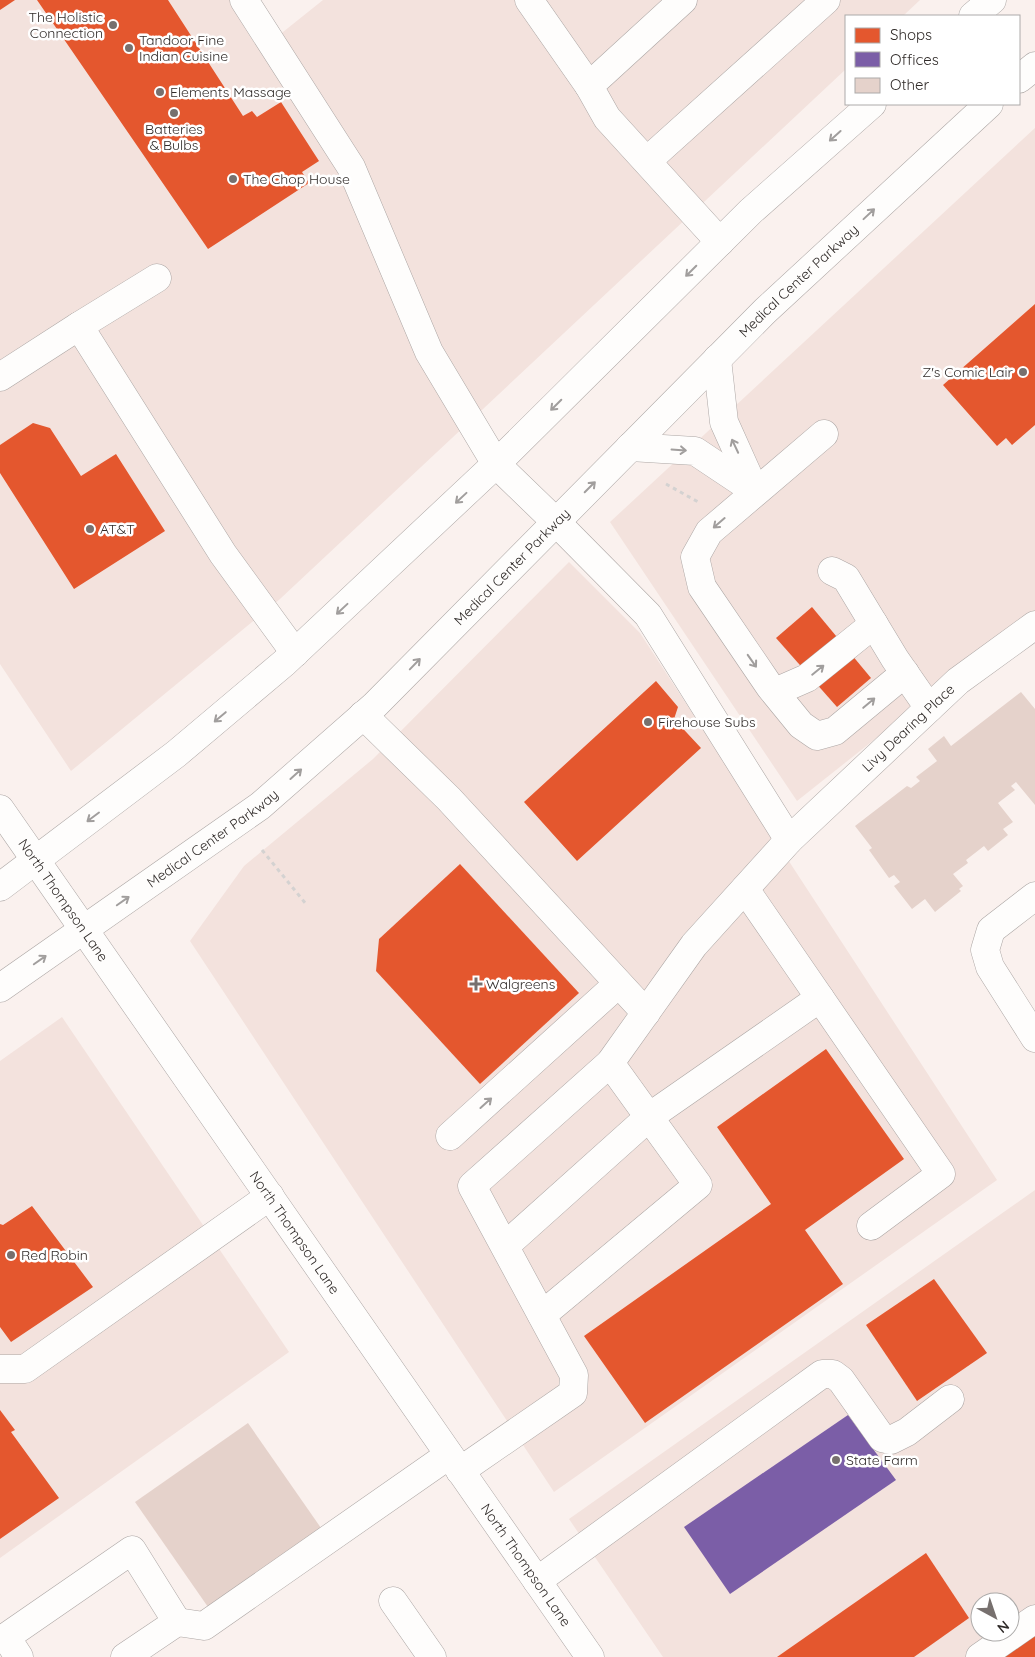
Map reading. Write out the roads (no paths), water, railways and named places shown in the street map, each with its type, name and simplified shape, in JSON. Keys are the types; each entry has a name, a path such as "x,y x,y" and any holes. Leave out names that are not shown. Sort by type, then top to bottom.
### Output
{"main road":[{"path":"244,0 350,167 429,352 496,464 648,614 789,840"},
{"path":"529,0 589,86 607,118 720,242"},
{"path":"589,86 683,0"},
{"path":"647,161 826,0"},
{"path":"974,15 992,0"},
{"path":"1020,78 1035,66"},
{"path":"0,887 176,754 294,653 496,464 751,211 871,105"},
{"name":"Medical Center Parkway","path":"0,988 260,806 363,715 765,311 988,105"},
{"path":"0,377 157,278"},
{"path":"79,326 223,554 294,653"},
{"path":"717,359 724,422 755,491"},
{"path":"824,434 709,532 695,557 702,588 774,692 801,725 817,736 834,731 905,673"},
{"path":"630,447 695,451 755,491"},
{"path":"832,571 846,578 929,708"},
{"path":"774,692 807,678 874,624"},
{"name":"Livy Dearing Place","path":"505,1246 472,1186 610,1063 694,945 789,840 958,681 1035,625"},
{"path":"363,715 448,799 646,1013"},
{"name":"North Thompson Lane","path":"0,809 590,1657"},
{"path":"745,889 941,1174 870,1226"},
{"path":"1035,896 991,930 985,950 990,967 1035,1038"},
{"path":"450,1136 618,984"},
{"path":"125,1657 177,1622 204,1626 454,1463 574,1393 574,1375 505,1246 649,1118 820,998"},
{"path":"542,1315 698,1184 610,1063"},
{"path":"0,1369 25,1369 270,1196"},
{"path":"537,1581 822,1374 833,1374 841,1380 882,1438 891,1440 907,1432 950,1399"},
{"path":"19,1657 6,1636 132,1550 177,1622"},
{"path":"392,1601 432,1657"},
{"path":"980,1657 1035,1619"}],"place":[{"name":"The Holistic Connection","path":"113,25"},
{"name":"Tandoor Fine Indian Cuisine","path":"129,48"},
{"name":"Elements Massage","path":"160,92"},
{"name":"Batteries & Bulbs","path":"174,113"},
{"name":"The Chop House","path":"233,179"},
{"name":"Z's Comic Lair","path":"1023,372"},
{"name":"AT&T","path":"90,529"},
{"name":"Firehouse Subs","path":"648,722"},
{"name":"Walgreens","path":"476,984"},
{"name":"Red Robin","path":"11,1255"},
{"name":"State Farm","path":"836,1460"}]}
